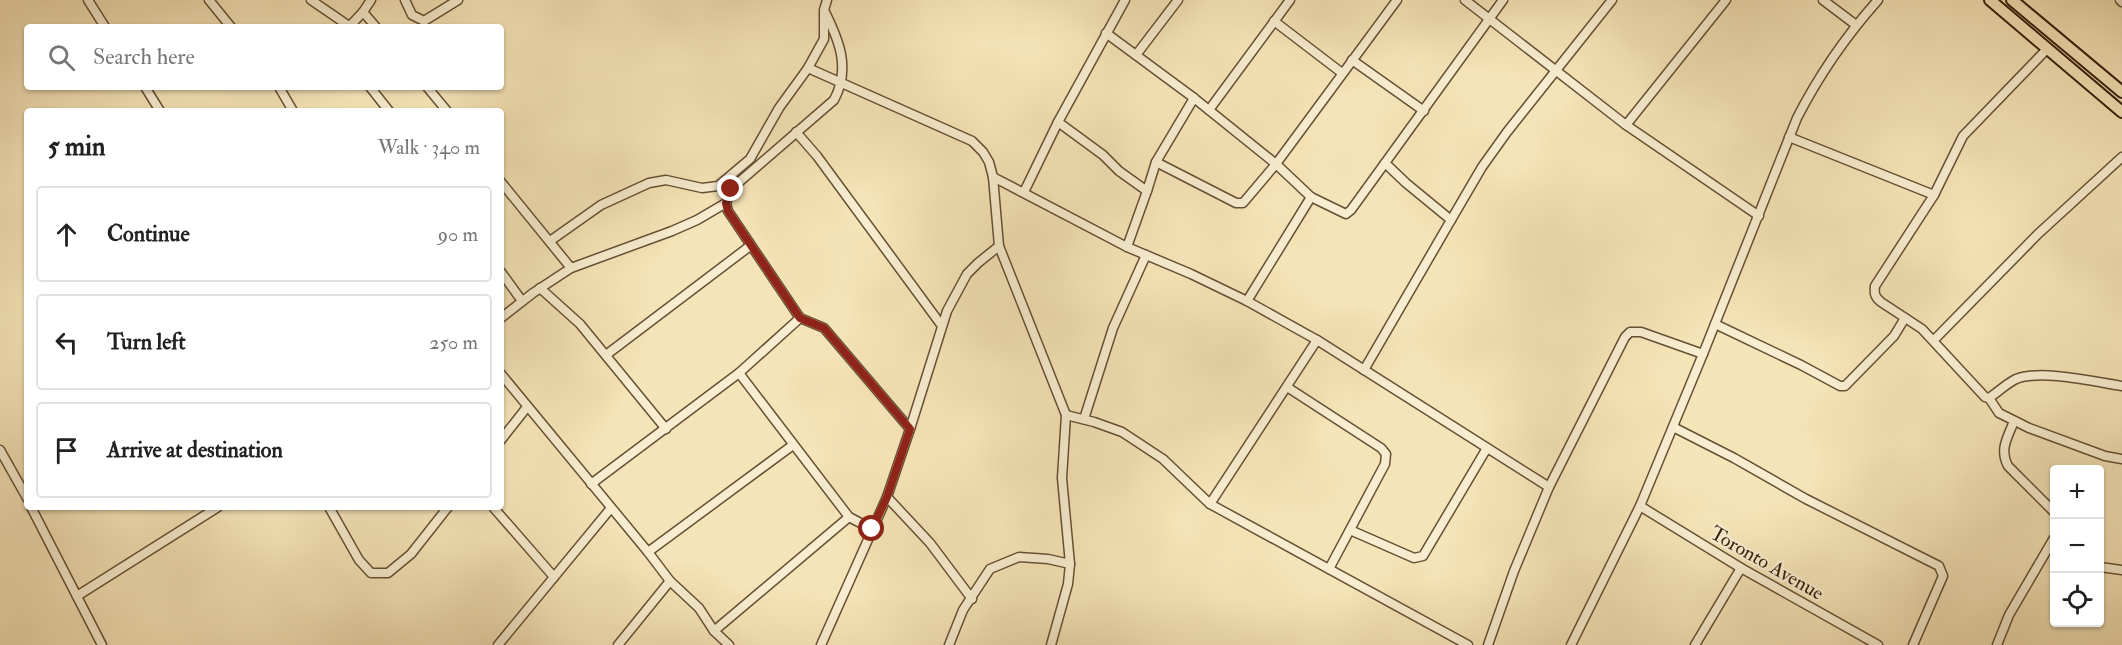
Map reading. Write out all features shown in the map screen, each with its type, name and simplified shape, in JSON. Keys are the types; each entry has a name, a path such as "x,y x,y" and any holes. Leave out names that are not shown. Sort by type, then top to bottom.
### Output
{"main road":[{"path":"1990,0 2122,112"},
{"path":"2012,0 2122,92"}],"street":[{"path":"88,0 103,24"},
{"path":"209,0 229,24"},
{"path":"311,0 345,24"},
{"path":"352,24 371,0"},
{"path":"405,0 412,15 424,21 458,0"},
{"path":"550,241 601,205 649,183 666,180 702,188 718,186 750,159 779,108 808,68 824,39 824,10 827,0"},
{"path":"1024,192 1058,122 1125,0"},
{"path":"1136,55 1178,0"},
{"path":"1209,110 1290,0"},
{"path":"1156,162 1239,204 1247,199 1276,164 1397,0"},
{"path":"1465,0 1626,125 1759,216"},
{"path":"1106,33 1194,98 1276,164 1311,197 1346,214 1424,111 1503,0"},
{"path":"1364,370 1500,141 1612,0"},
{"path":"1626,125 1726,0"},
{"path":"1823,0 1856,24"},
{"path":"1571,645 1641,506 1789,137 1816,81 1856,24 1878,0"},
{"path":"824,10 840,43 843,85 834,100 731,189 726,203 728,211 750,246 800,318 824,328 910,429"},
{"path":"363,12 373,24"},
{"path":"1274,21 1342,73"},
{"path":"2047,49 1963,136 1934,195 1875,286 1876,298 1922,329 1934,340 1982,395 1989,398 1999,414 2105,456 2122,459"},
{"path":"1352,60 1424,111"},
{"path":"808,68 972,141 989,162 993,177 999,246 1066,415 1062,478 1070,564 1068,584 1051,645"},
{"path":"147,90 158,108"},
{"path":"281,90 291,108"},
{"path":"372,90 387,108"},
{"path":"430,90 444,108"},
{"path":"1126,247 1156,162 1194,98"},
{"path":"1058,122 1103,154 1119,171 1147,191"},
{"path":"796,132 824,165 942,326"},
{"path":"1789,137 1934,195"},
{"path":"1934,340 2038,234 2122,157"},
{"path":"1385,163 1451,220"},
{"path":"993,177 1126,247 1246,301 1317,340 1549,487"},
{"path":"504,186 572,268"},
{"path":"1246,301 1311,197"},
{"path":"504,316 540,288 572,268 672,231 726,203"},
{"path":"606,355 750,246"},
{"path":"821,645 887,497 942,326 960,283 999,246"},
{"path":"1084,419 1113,327 1146,255"},
{"path":"504,276 522,301"},
{"path":"540,288 580,324 666,429"},
{"path":"591,484 739,374 800,318"},
{"path":"1715,324 1839,386 1845,386 1894,336 1905,318"},
{"path":"1488,645 1514,571 1549,487 1625,337 1630,332 1641,332 1703,354"},
{"path":"1210,504 1317,340"},
{"path":"739,374 849,517 872,529"},
{"path":"1989,398 2015,380 2026,376 2072,377 2122,386"},
{"path":"504,378 670,581 699,608 714,632 729,645"},
{"path":"1287,387 1382,448 1386,453 1386,464 1329,569"},
{"path":"504,436 527,407"},
{"path":"1066,415 1122,432 1163,459 1210,504 1468,645"},
{"path":"2014,421 2003,451 2004,458 2008,466 2050,507"},
{"path":"1673,427 1806,499 1939,566 1943,576 1913,645"},
{"path":"648,552 793,445"},
{"path":"1350,530 1414,558 1423,556 1487,448"},
{"path":"0,450 24,493"},
{"path":"887,497 930,543 972,599"},
{"name":"Toronto Avenue","path":"1641,506 1741,568 1878,645"},
{"path":"498,645 610,508"},
{"path":"33,510 102,645"},
{"path":"77,596 213,510"},
{"path":"331,510 359,560 371,573 388,573 411,554 446,510"},
{"path":"496,510 554,577"},
{"path":"714,632 849,517"},
{"path":"1997,645 2009,615 2050,551"},
{"path":"949,645 957,623 990,570 1018,557 1048,559 1070,564"},
{"path":"1695,645 1741,568"},
{"path":"2104,568 2122,570"},
{"path":"618,645 670,581"}],"route":[{"path":"731,189 726,203 728,211 800,318 824,328 910,429 887,497 872,529"}]}
